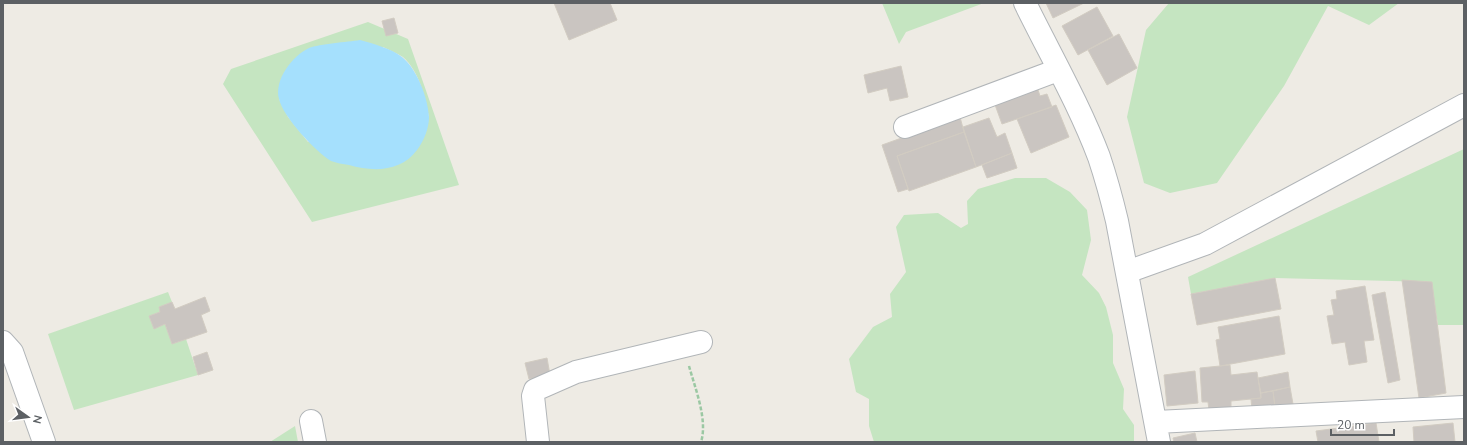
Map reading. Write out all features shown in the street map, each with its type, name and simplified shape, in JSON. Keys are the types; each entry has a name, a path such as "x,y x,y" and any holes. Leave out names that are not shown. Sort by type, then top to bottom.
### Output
{"street":[{"path":"1025,3 1058,70 1100,163 1117,222 1157,432 1464,407"},
{"path":"905,126 1058,70"},
{"path":"1127,272 1205,244 1464,105"},
{"path":"3,342 12,352 44,442"},
{"path":"538,442 533,396 535,390 576,372 692,344"},
{"path":"311,421 315,442"}],"path":[{"path":"692,344 703,422 704,434 701,442"}],"green space":[{"path":"882,3 984,3 906,32 899,44"},
{"path":"1169,3 1399,3 1369,25 1328,6 1284,86 1217,183 1170,193 1144,183 1127,117 1146,30"},
{"path":"368,22 408,39 459,185 312,222 223,84 231,69","holes":["383,47 403,57 413,69 423,93 429,117 308,142 288,117 279,99"]},
{"path":"1464,149 1464,325 1438,325 1431,282 1275,278 1191,294 1188,277"},
{"path":"1015,178 1046,178 1070,192 1087,210 1091,240 1082,275 1099,293 1106,307 1113,335 1113,363 1124,389 1123,409 1134,425 1134,442 874,442 869,426 869,399 856,392 849,359 873,327 892,317 890,294 906,272 896,227 904,215 938,213 961,228 968,224 967,201 978,189"},
{"path":"168,292 172,302 159,307 160,312 149,316 154,328 165,324 172,344 186,339 198,375 74,410 48,334"},
{"path":"295,426 298,442 270,442"}],"water":[{"path":"360,40 392,51 402,57 417,76 424,93 429,117 426,134 417,150 403,163 395,166 368,169 331,161 317,150 293,124 279,99 279,84 286,69 296,57 309,48 320,45"}],"building":[{"path":"554,3 610,3 617,20 569,40"},
{"path":"1046,3 1084,3 1053,18"},
{"path":"1097,7 1113,36 1078,55 1062,26"},
{"path":"394,18 398,33 386,36 382,21"},
{"path":"1119,34 1137,68 1107,85 1088,50"},
{"path":"901,66 908,97 890,101 887,88 868,93 864,75"},
{"path":"1037,87 1040,96 1047,94 1052,107 1002,124 994,102"},
{"path":"1056,105 1069,137 1031,153 1017,119"},
{"path":"960,117 964,132 897,156 908,189 898,192 882,145"},
{"path":"989,118 997,137 1005,133 1012,153 976,167 963,127"},
{"path":"964,132 976,167 909,191 897,156"},
{"path":"1012,153 1017,168 987,178 982,165"},
{"path":"1275,278 1281,309 1197,325 1191,294"},
{"path":"1402,280 1432,282 1446,393 1419,398"},
{"path":"1365,286 1374,340 1364,341 1367,362 1349,365 1345,342 1332,344 1327,316 1334,315 1331,300 1337,299 1336,291"},
{"path":"1385,292 1400,380 1388,383 1372,295"},
{"path":"205,297 210,311 201,315 207,332 172,344 165,324 154,329 149,316 160,312 159,307 172,302 175,309"},
{"path":"1279,316 1285,354 1220,366 1216,340 1220,339 1218,327"},
{"path":"207,352 213,370 198,375 193,357"},
{"path":"547,358 550,375 529,379 525,363"},
{"path":"1230,365 1231,375 1257,372 1261,398 1231,401 1231,408 1209,410 1208,402 1202,402 1200,368"},
{"path":"1195,371 1198,403 1167,406 1164,375"},
{"path":"1288,372 1290,387 1261,393 1258,378"},
{"path":"1290,387 1293,404 1275,407 1273,391"},
{"path":"1273,391 1275,407 1252,410 1251,399 1261,398 1261,393"},
{"path":"1376,423 1379,442 1318,442 1316,431"},
{"path":"1453,423 1455,442 1414,442 1413,427"},
{"path":"1195,433 1197,442 1174,442 1173,438"}]}
